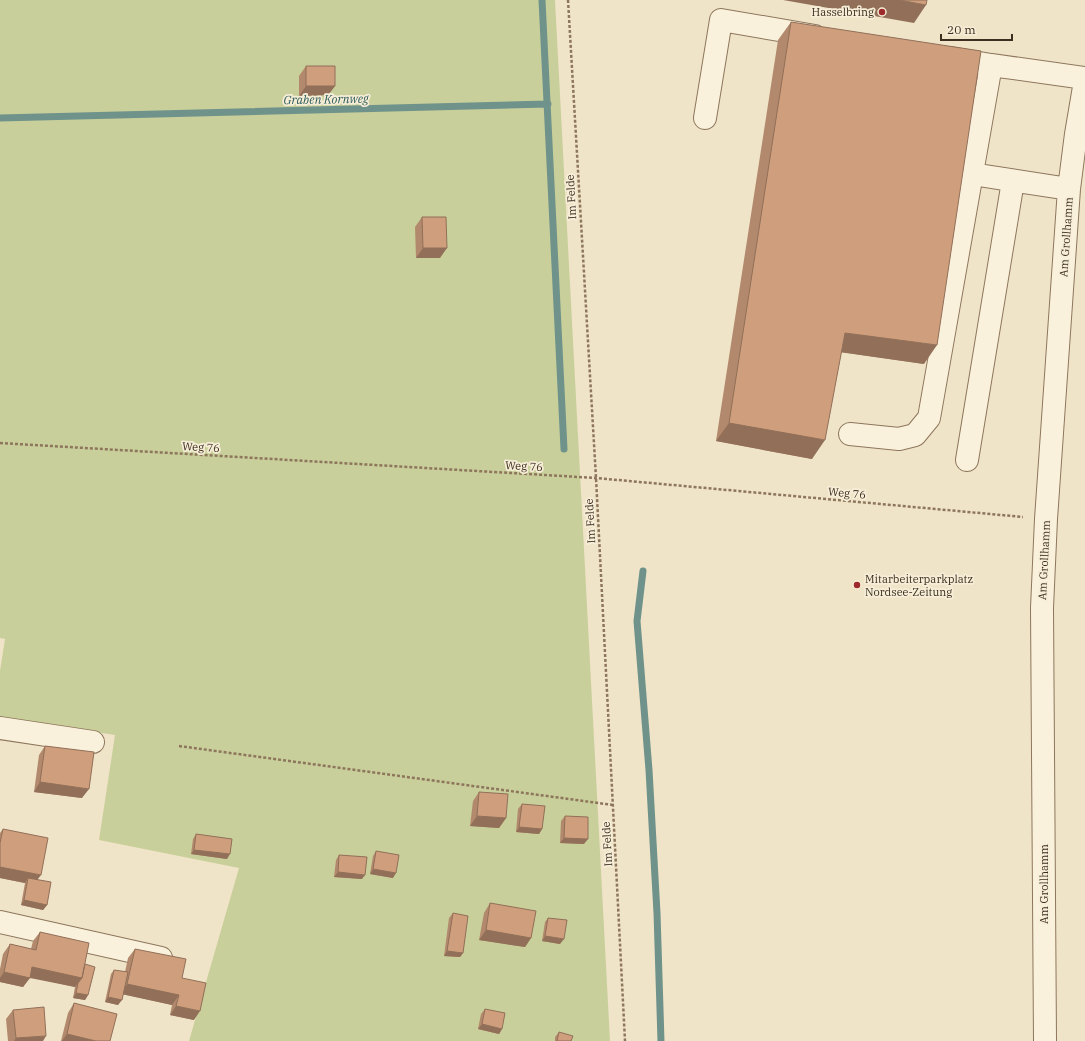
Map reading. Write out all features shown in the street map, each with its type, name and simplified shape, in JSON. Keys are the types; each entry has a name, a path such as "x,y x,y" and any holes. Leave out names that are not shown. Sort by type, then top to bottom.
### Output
{"street":[{"path":"705,118 721,20 837,39"},
{"path":"930,54 991,65 1085,78"},
{"path":"850,434 899,439 915,436 929,418 991,65"},
{"name":"Am Grollhamm","path":"1045,1041 1042,608 1046,519 1069,189 1085,81"},
{"path":"972,174 1069,189"},
{"path":"967,460 1013,181"},
{"path":"0,728 93,742"},
{"path":"0,922 172,960"}],"path":[{"name":"Im Felde","path":"568,0 596,478 625,1041"},
{"name":"Weg 76","path":"0,443 596,478 1046,519"},
{"path":"179,746 612,805"}],"green space":[{"path":"0,0 555,0 610,1041 189,1041 239,868 99,840 115,735 0,717 0,671 5,639 0,638"}],"building":[{"path":"899,0 927,0 926,5"},
{"path":"791,22 981,51 937,345 845,333 825,440 729,423"},
{"path":"306,66 335,66 335,86 306,86"},
{"path":"422,217 446,217 447,248 423,248"},
{"path":"45,746 94,752 89,789 40,782"},
{"path":"479,792 508,794 506,818 477,816"},
{"path":"522,804 545,806 542,829 519,827"},
{"path":"565,816 588,817 588,839 564,838"},
{"path":"3,829 48,838 41,875 0,867 0,843"},
{"path":"196,834 232,839 230,854 194,850"},
{"path":"376,851 399,855 396,873 373,869"},
{"path":"339,855 367,857 365,875 338,872"},
{"path":"28,878 51,882 47,905 24,900"},
{"path":"490,903 536,911 531,938 486,930"},
{"path":"453,913 468,916 463,953 447,951"},
{"path":"548,918 567,920 564,939 545,936"},
{"path":"40,932 89,943 82,978 32,967 30,978 4,972 10,944 36,950"},
{"path":"135,949 186,959 182,978 206,983 200,1011 176,1006 179,995 127,984"},
{"path":"85,964 95,967 88,995 76,993 78,983 82,978"},
{"path":"114,970 128,972 122,1000 108,997"},
{"path":"74,1003 117,1014 110,1041 96,1041 67,1034"},
{"path":"44,1007 46,1036 16,1038 13,1010"},
{"path":"485,1009 505,1013 502,1029 482,1024"},
{"path":"559,1032 573,1036 571,1041 557,1041"}],"waterway":[{"path":"542,0 564,449"},
{"name":"Graben Kornweg","path":"0,118 548,104"},
{"path":"643,571 637,621 649,770 657,913 661,1041"}],"place":[{"name":"Hasselbring","path":"882,12"},
{"name":"Mitarbeiterparkplatz Nordsee-Zeitung","path":"857,585"}]}
